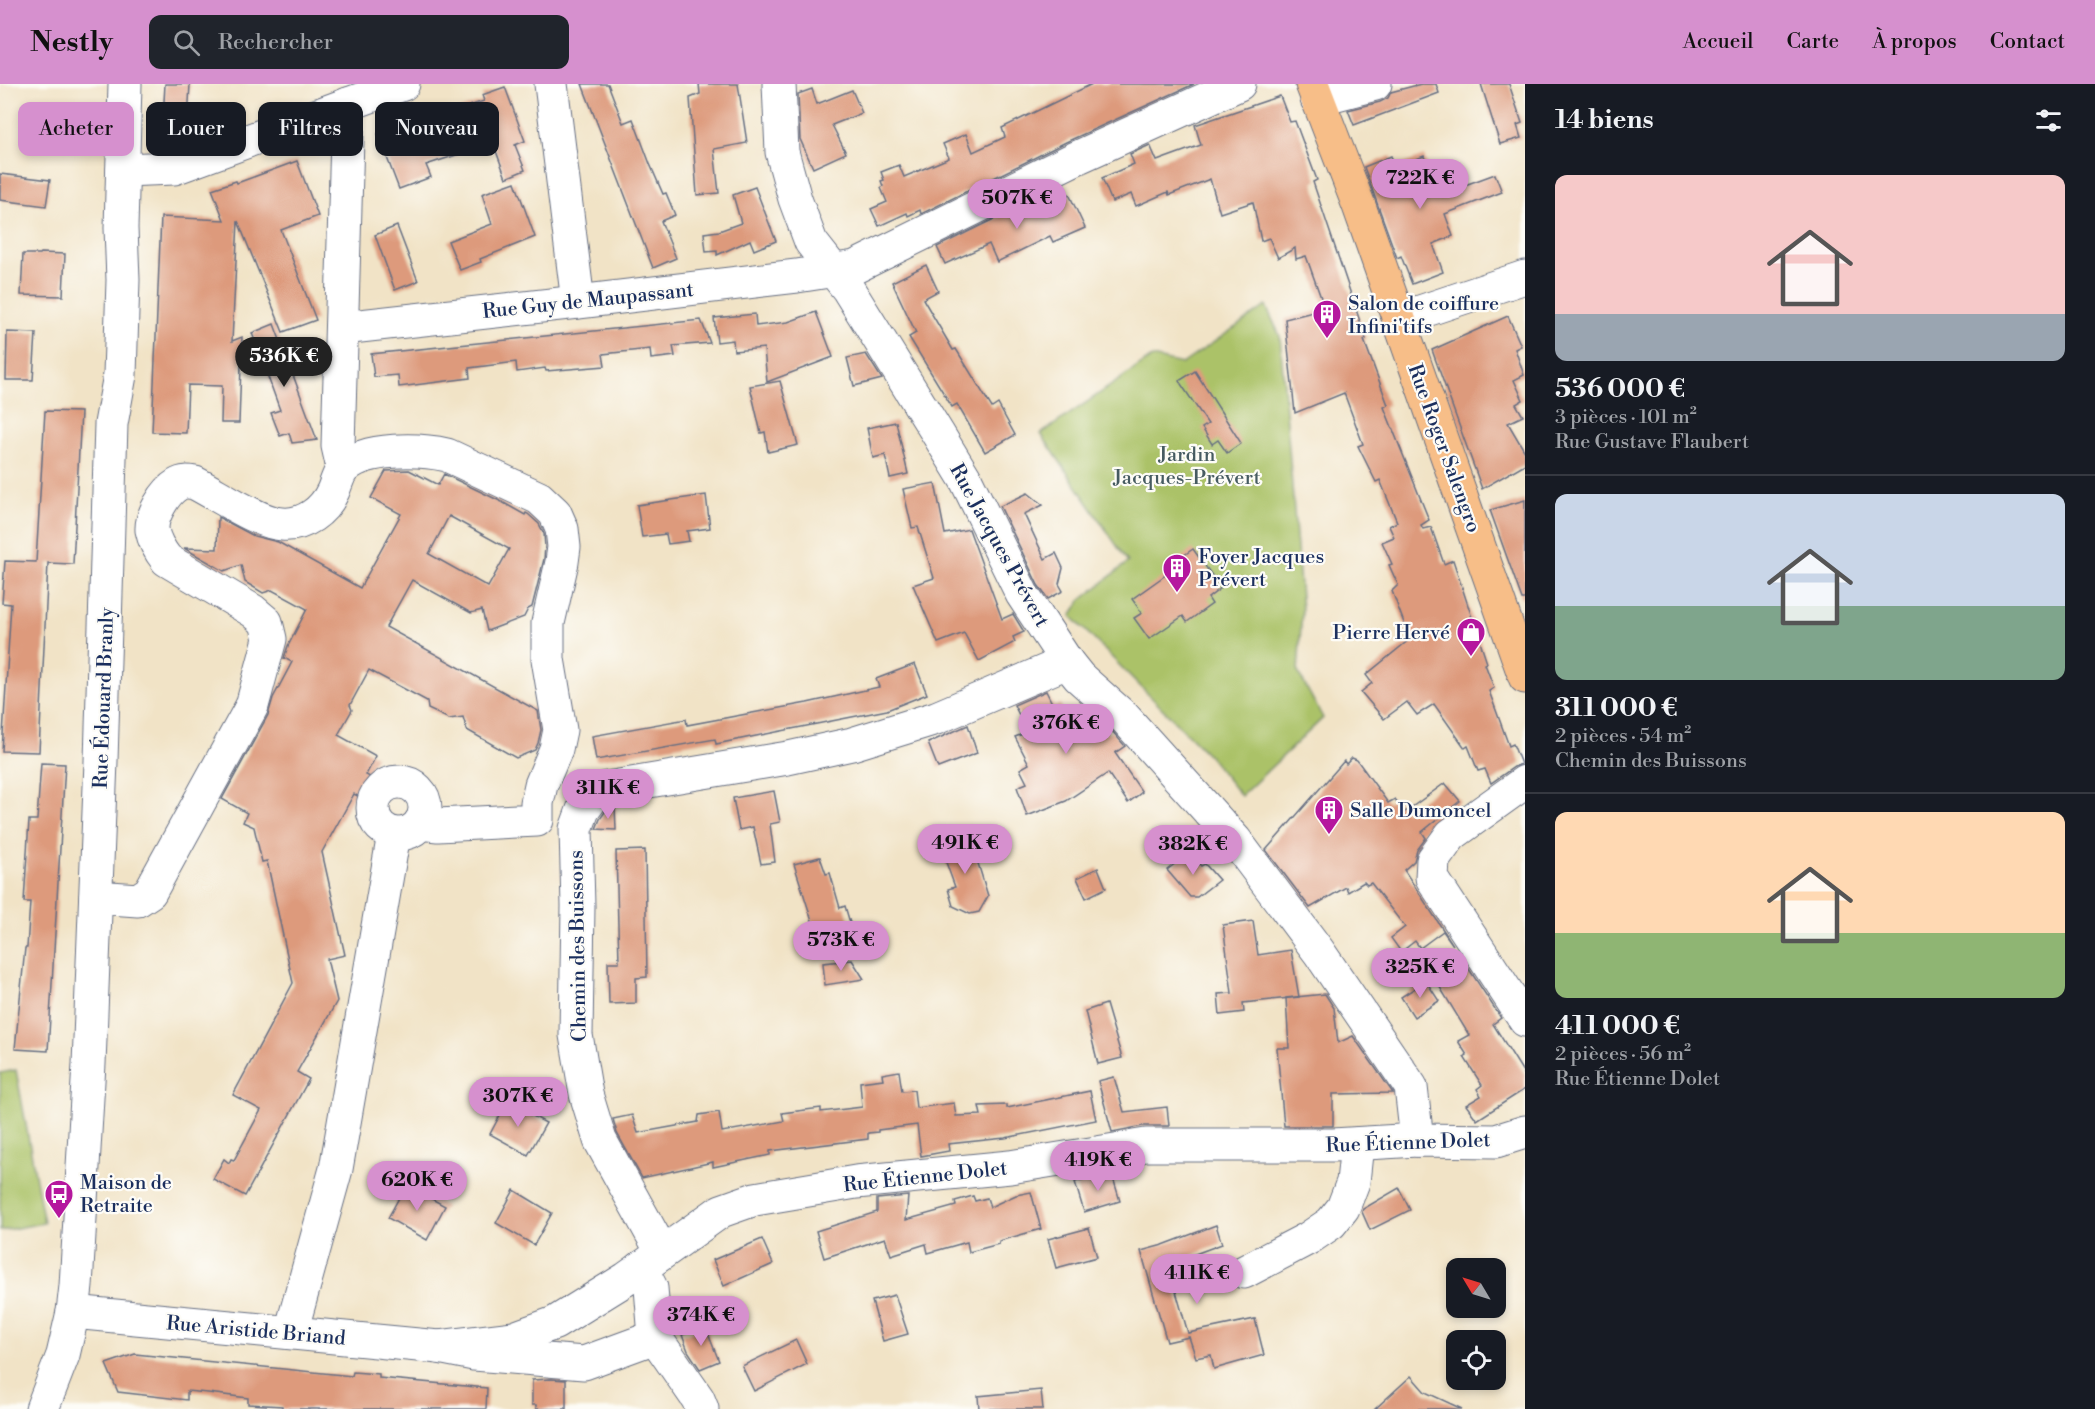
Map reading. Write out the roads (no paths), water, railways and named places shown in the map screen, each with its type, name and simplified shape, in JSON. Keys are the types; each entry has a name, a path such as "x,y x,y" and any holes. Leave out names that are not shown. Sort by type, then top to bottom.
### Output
{"main road":[{"name":"Rue Roger Salengro","path":"1314,92 1359,206 1525,678"}],"street":[{"name":"Rue Édouard Branly","path":"42,1409 63,1355 73,1312 89,1064 111,424 120,375 125,84"},
{"path":"354,102 403,84"},
{"path":"551,84 578,302"},
{"name":"Rue Jacques Prévert","path":"779,84 782,152 795,199 811,242 848,289 955,462 986,519 1022,594 1079,677 1124,717 1235,840 1318,952 1411,1088 1417,1140"},
{"name":"Rue Guy de Maupassant","path":"342,328 578,302 855,267 1074,159 1239,84"},
{"path":"1314,92 1375,84"},
{"path":"123,170 174,168 258,137"},
{"path":"96,897 138,900 150,892 252,706 270,639 266,622 253,611 167,560 154,537 152,528 154,515 170,491 184,482 195,483 266,521 283,525 312,517 331,495 341,457 347,156"},
{"path":"1399,319 1525,277"},
{"path":"341,457 356,459 369,454 433,452 447,455 539,498 555,513 562,529 564,547 548,623 548,658 560,730 556,748 548,764 539,794 537,820"},
{"path":"108,536 154,537"},
{"name":"Chemin des Buissons","path":"655,1337 651,1260 600,1140 586,1094 576,1035 578,906 576,829 582,810 596,794 607,789 788,758 852,744 936,718 1067,662"},
{"path":"1525,782 1451,835 1433,860 1432,878 1525,1020"},
{"path":"291,1332 336,1169 407,828 537,820 576,829"},
{"name":"Rue Étienne Dolet","path":"651,1260 721,1211 754,1199 856,1182 1010,1167 1146,1145 1358,1144 1417,1140 1496,1141 1525,1132"},
{"path":"1244,1272 1309,1238 1331,1223 1343,1208 1353,1182 1358,1144"},
{"name":"Rue Aristide Briand","path":"439,1347 514,1338 555,1323 651,1260"},
{"name":"Rue Aristide Briand","path":"73,1312 439,1347 474,1354 584,1363 655,1337"},
{"path":"655,1337 698,1399 702,1409"}],"place":[{"name":"Salon de coiffure Infini'tifs","path":"1327,340"},
{"name":"Foyer Jacques Prévert","path":"1177,594"},
{"name":"Pierre Hervé","path":"1471,658"},
{"name":"Salle Dumoncel","path":"1329,836"},
{"name":"Maison de Retraite","path":"59,1220"}],"park label":[{"name":"Jardin Jacques-Prévert","path":"1187,466"}]}
